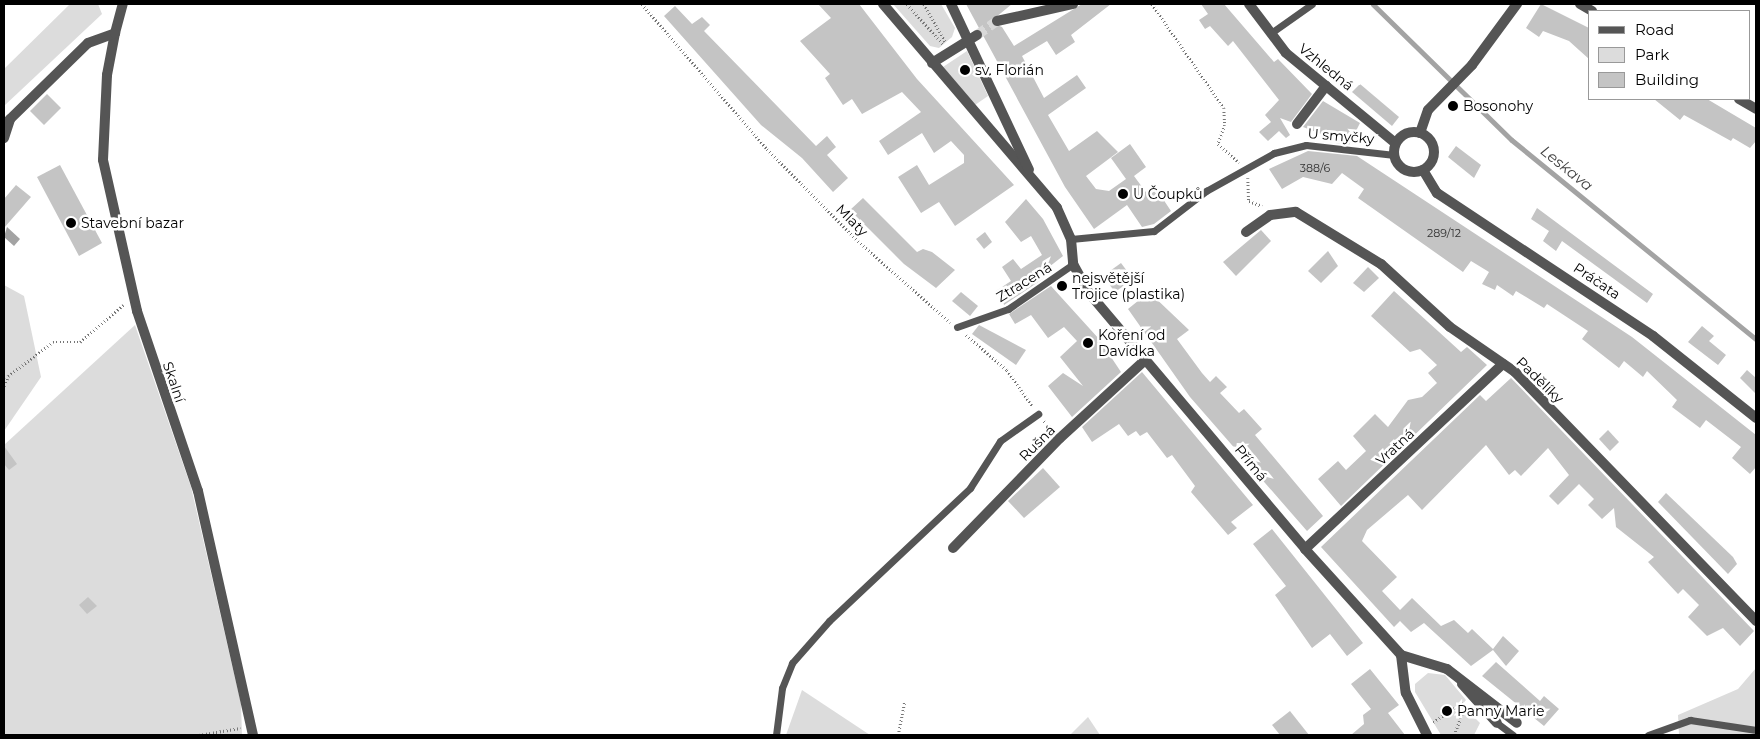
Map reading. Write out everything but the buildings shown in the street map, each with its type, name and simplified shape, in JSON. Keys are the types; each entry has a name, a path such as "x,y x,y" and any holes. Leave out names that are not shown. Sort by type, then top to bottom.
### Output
{"street":[{"name":"Skalní","path":"123,4 107,75 103,160 134,296 159,384 198,491 252,731"},
{"path":"883,4 1032,176"},
{"path":"951,4 972,37 1032,176"},
{"path":"997,21 1073,4"},
{"name":"Vzhledná","path":"1249,4 1286,53 1396,144"},
{"path":"1420,134 1428,110 1461,77 1517,4"},
{"path":"4,138 7,121 88,43 115,33"},
{"path":"932,62 972,37"},
{"name":"U smyčky","path":"1296,124 1326,86"},
{"path":"1741,100 1756,109"},
{"path":"1406,134 1420,134 1430,141 1434,152 1423,170 1404,170 1394,155 1396,144 1406,134"},
{"name":"Práčata","path":"1423,170 1437,193 1646,331 1756,418"},
{"name":"Přímá","path":"1032,176 1057,208 1071,239 1073,264 1089,293 1144,361 1305,549 1401,655 1447,670 1517,723"},
{"path":"1246,232 1270,215 1288,212"},
{"name":"Padělíky","path":"1288,212 1296,212 1381,264 1450,327 1503,364 1756,621"},
{"name":"Rušná","path":"953,548 1060,438 1144,361"},
{"name":"Vratná","path":"1305,549 1503,364"},
{"path":"1401,655 1406,693 1426,732"},
{"name":"Přímá","path":"1447,670 1497,723"}],"lane":[{"path":"1271,33 1312,4"},
{"name":"U smyčky","path":"1071,239 1154,231 1206,191 1274,153 1306,145 1394,155"},
{"name":"Ztracená","path":"957,328 1008,309 1073,264"},
{"path":"776,735 782,688 792,663 829,621 970,488 1000,441 1038,414"},
{"path":"1648,735 1690,720 1756,730"},
{"path":"1497,723 1513,735"}],"path":[{"name":"Mlaty","path":"642,4 767,149 858,241 1007,370 1038,414 1060,438"},
{"path":"907,4 949,51"},
{"path":"924,4 949,51"},
{"path":"1152,4 1224,108 1226,117 1218,144 1247,168 1250,201 1256,206 1281,205 1288,212"},
{"path":"4,386 8,376 53,342 80,342 134,296"},
{"path":"1426,732 1447,709 1467,700 1454,735"},
{"path":"898,735 904,702"},
{"path":"199,735 252,731"}],"green space":[{"path":"70,4 98,4 102,14 4,106 4,69"},
{"path":"893,4 941,4 955,28 952,37 939,48 930,46"},
{"path":"967,51 988,96 975,105 943,67"},
{"path":"4,285 24,296 41,377 4,431"},
{"path":"135,325 191,487 241,704 242,735 4,735 4,445"},
{"path":"1756,668 1756,735 1679,735 1678,715 1738,689"},
{"path":"1428,673 1445,675 1466,700 1462,705 1480,723 1474,735 1441,735 1415,692 1415,684"},
{"path":"802,690 870,735 786,735"},
{"path":"1088,717 1100,735 1070,735"}],"shaded area":[{"path":"7,227 20,239 14,246 4,237"}],"waterway":[{"name":"Leskava","path":"1373,4 1512,140 1756,339"}],"tunnel":[{"path":"977,35 997,21"}],"place":[{"name":"sv. Florián","path":"965,70"},
{"name":"Bosonohy","path":"1453,106"},
{"name":"U Čoupků","path":"1123,194"},
{"name":"Stavební bazar","path":"71,223"},
{"name":"nejsvětější Trojice (plastika)","path":"1062,286"},
{"name":"Koření od Davídka","path":"1088,343"},
{"name":"Panny Marie","path":"1447,711"}]}
